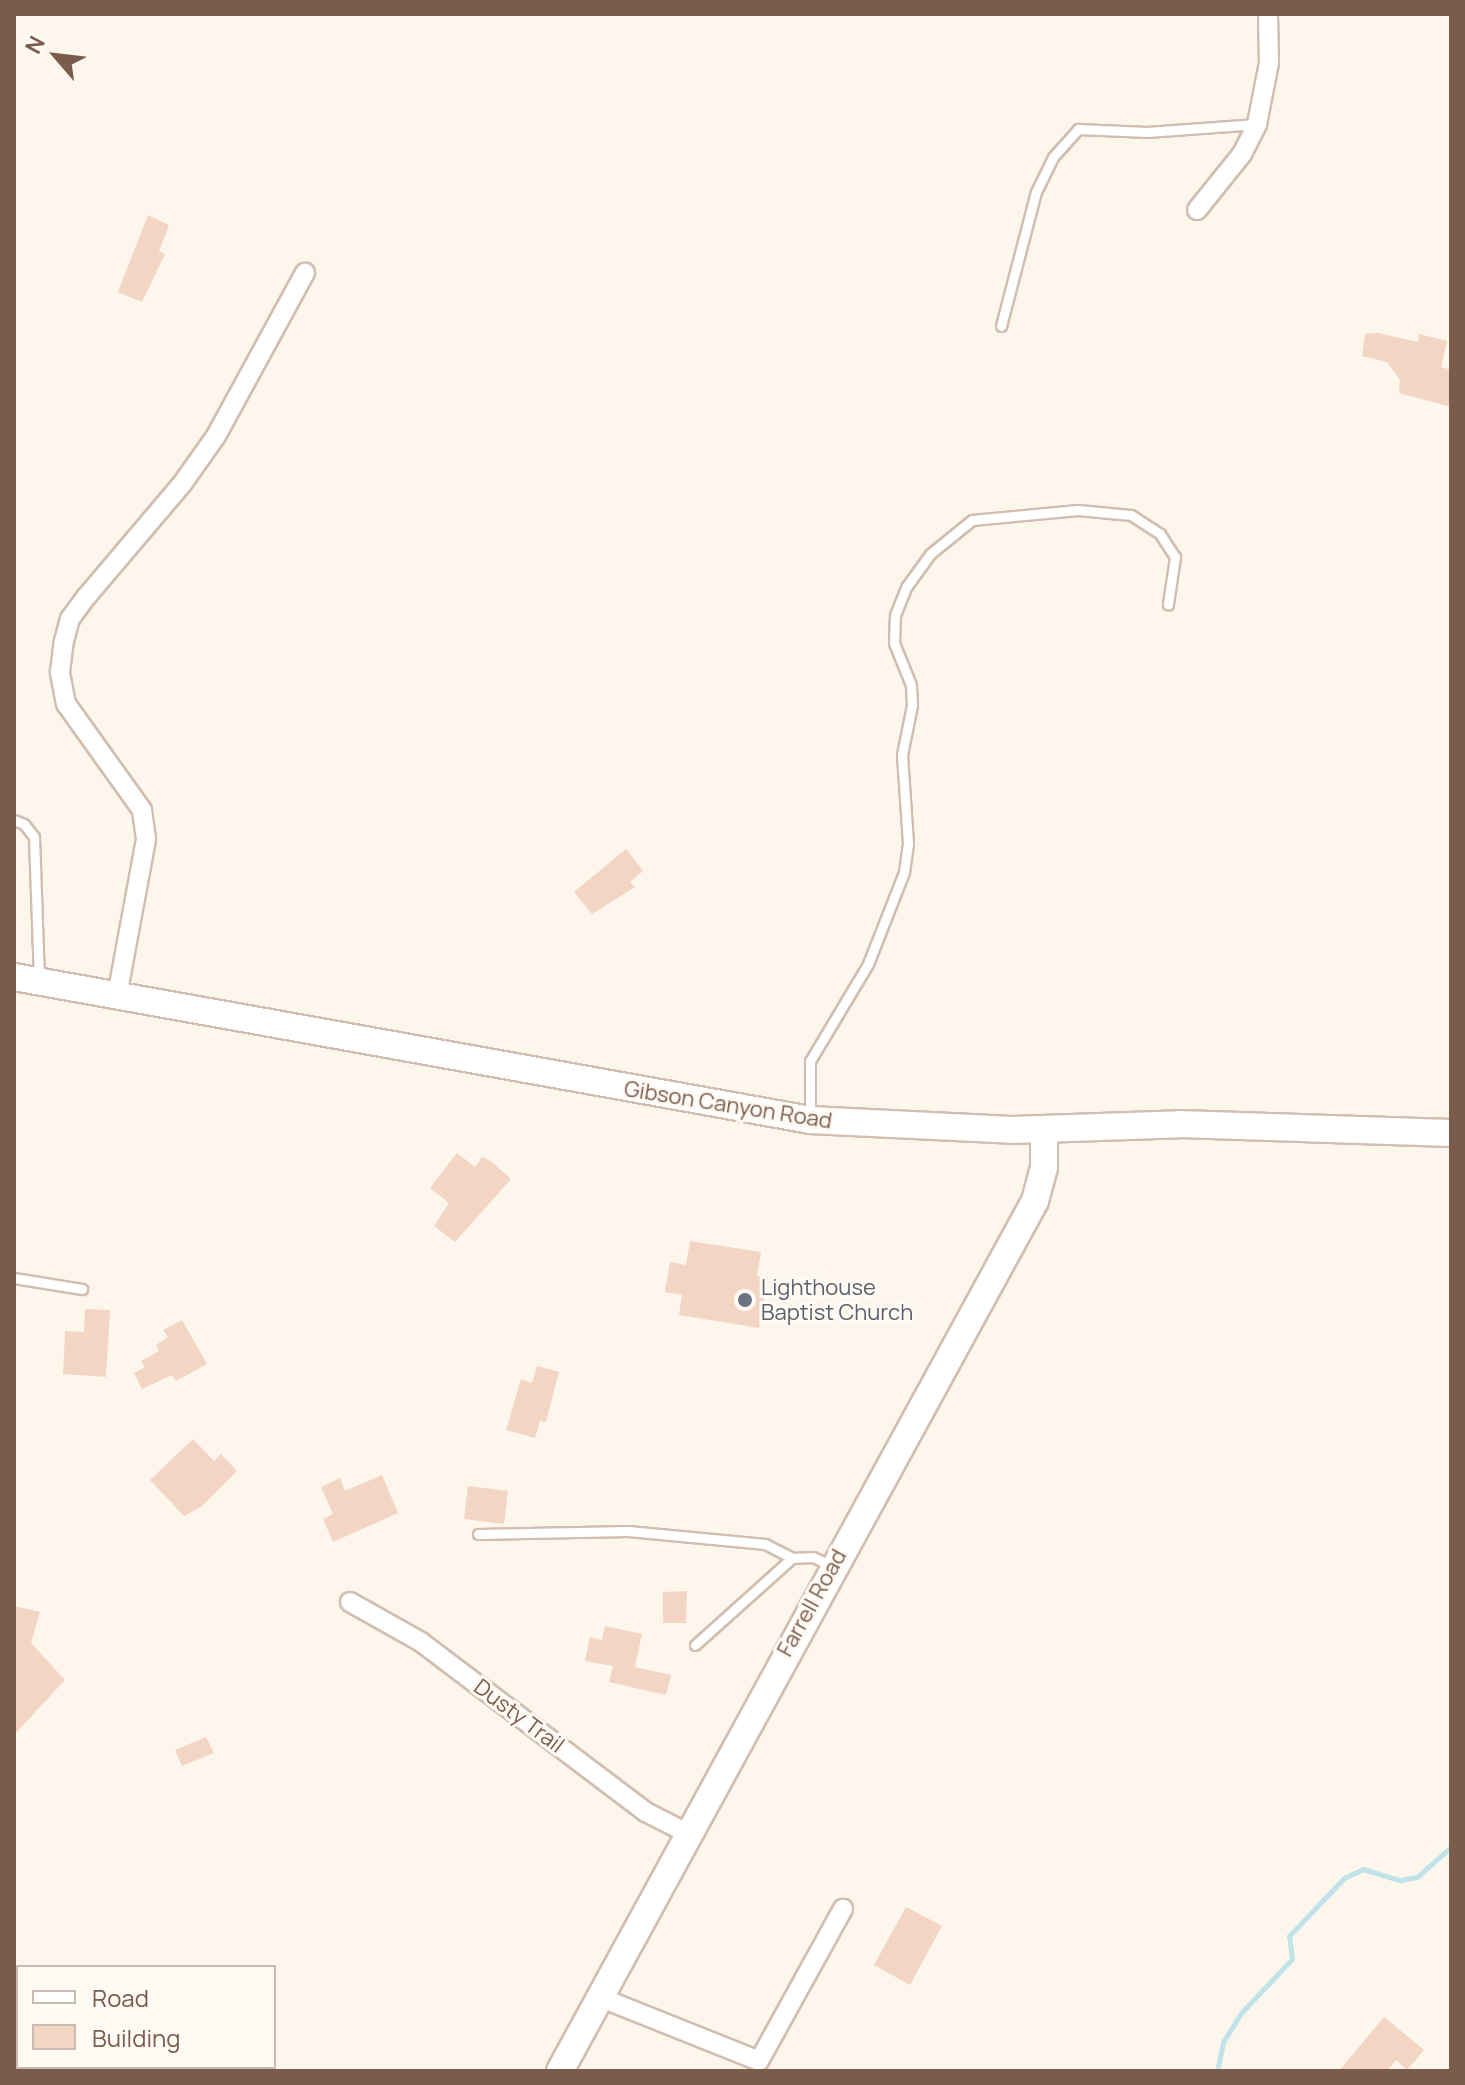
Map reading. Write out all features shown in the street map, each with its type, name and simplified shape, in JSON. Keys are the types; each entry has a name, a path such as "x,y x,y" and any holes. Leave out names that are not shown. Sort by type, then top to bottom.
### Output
{"main road":[{"name":"Gibson Canyon Road","path":"26,980 810,1120 1044,1130 1180,1124 1451,1133"},
{"name":"Farrell Road","path":"560,2071 832,1566 1035,1201 1044,1168 1044,1130"}],"street":[{"path":"1197,210 1242,154 1257,124 1268,78 1268,14"},
{"path":"117,996 146,839 142,810 66,704 60,672 64,641 70,619 87,596 182,484 216,436 305,273"},
{"name":"Dusty Trail","path":"350,1602 421,1642 646,1812 687,1833"},
{"path":"599,1997 759,2061 843,1909"}],"lane":[{"path":"1001,326 1036,192 1053,157 1078,129 1147,132 1257,124"},
{"path":"810,1120 810,1061 868,964 904,872 908,843 902,755 912,705 911,685 894,643 895,615 907,586 930,554 972,520 1078,510 1131,515 1160,534 1175,557 1168,604"},
{"path":"14,820 34,837 26,980"},
{"path":"14,1278 82,1289"},
{"path":"478,1534 628,1531 765,1544 792,1558 813,1557 832,1566"},
{"path":"695,1645 792,1558"}],"building":[{"path":"148,215 169,225 159,251 165,254 142,302 118,292"},
{"path":"1378,333 1418,342 1419,334 1447,341 1441,367 1451,370 1451,407 1399,393 1400,380 1387,362 1362,356 1365,334"},
{"path":"626,849 643,871 630,882 635,887 592,914 574,892"},
{"path":"457,1153 475,1167 482,1157 491,1161 511,1179 455,1242 434,1226 449,1203 430,1188"},
{"path":"690,1241 761,1252 757,1276 768,1277 759,1328 679,1315 682,1295 665,1292 670,1262 686,1265"},
{"path":"85,1309 110,1310 106,1377 63,1374 65,1331 84,1332"},
{"path":"182,1320 207,1364 176,1381 172,1375 142,1389 134,1373 145,1367 141,1361 159,1351 156,1345 168,1337 163,1330"},
{"path":"537,1366 559,1372 546,1422 540,1421 535,1438 506,1430 521,1379 532,1383"},
{"path":"193,1439 214,1461 221,1454 237,1471 202,1506 184,1516 150,1480"},
{"path":"382,1475 398,1513 333,1542 323,1519 333,1514 321,1487 340,1478 345,1491"},
{"path":"468,1486 508,1491 504,1524 464,1519"},
{"path":"687,1591 686,1623 663,1623 663,1592"},
{"path":"14,1606 40,1612 31,1643 65,1680 14,1735"},
{"path":"605,1626 642,1634 635,1667 671,1675 666,1695 609,1682 613,1666 585,1661 590,1637 602,1640"},
{"path":"206,1737 214,1753 182,1766 175,1750"},
{"path":"906,1907 942,1926 910,1985 874,1965"},
{"path":"1384,2017 1424,2050 1407,2070 1396,2060 1387,2071 1339,2071"}],"waterway":[{"path":"1217,2071 1223,2042 1242,2012 1292,1959 1289,1936 1344,1878 1363,1869 1400,1880 1417,1877 1451,1847"}],"place":[{"name":"Lighthouse Baptist Church","path":"745,1300"}]}
